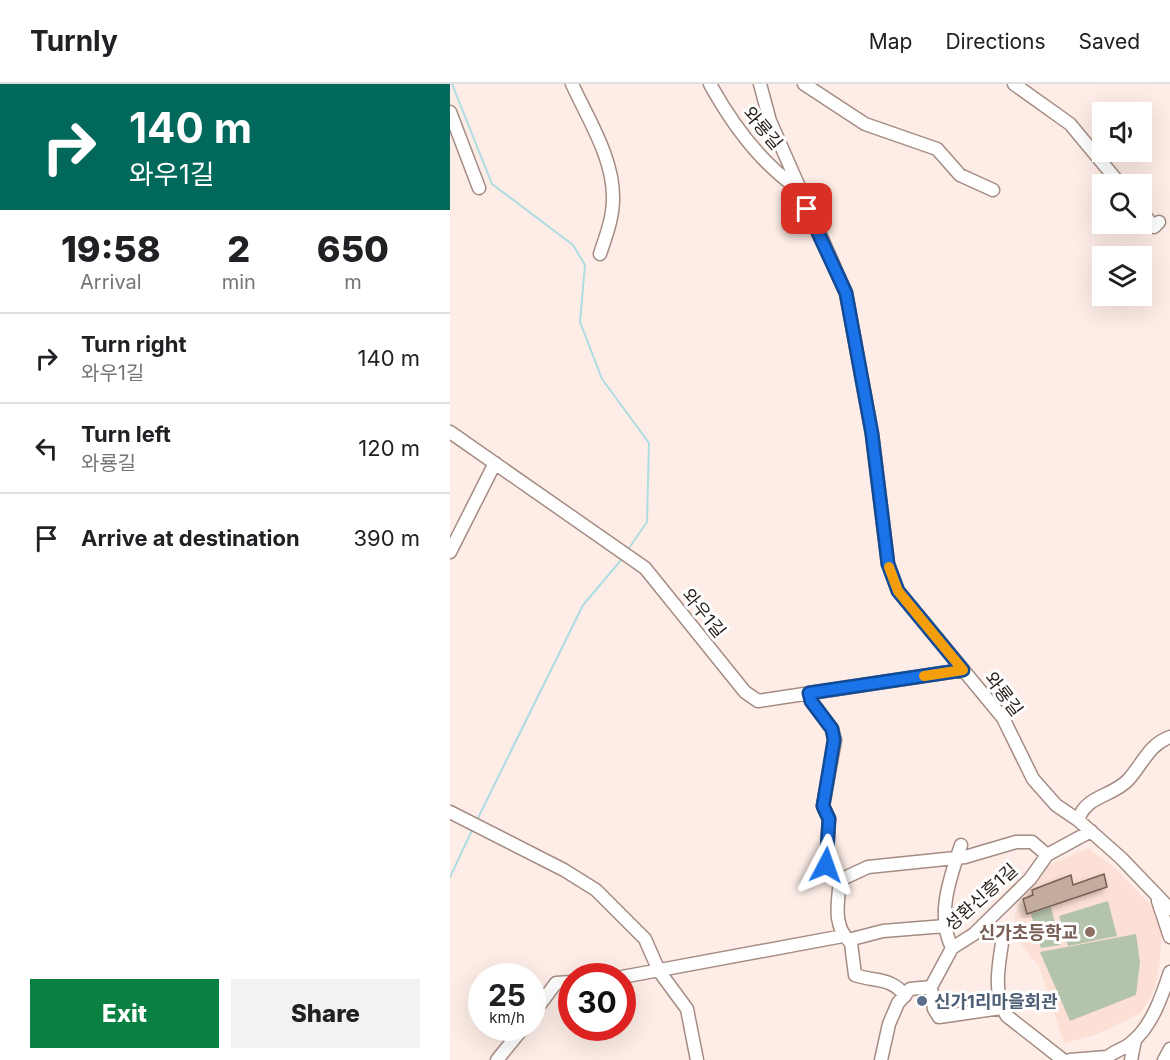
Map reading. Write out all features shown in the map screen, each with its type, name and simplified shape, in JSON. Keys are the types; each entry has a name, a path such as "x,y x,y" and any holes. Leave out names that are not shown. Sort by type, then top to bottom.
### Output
{"street":[{"path":"572,84 609,169 613,198 610,223 600,254"},
{"name":"와룡길","path":"710,84 734,122 780,177 798,188"},
{"name":"와룡길","path":"759,84 770,121 846,293 872,434 888,564 898,591 1003,718 1033,779 1056,805 1091,831 1161,896 1170,909"},
{"path":"804,84 865,124 937,149 960,175 993,190"},
{"path":"1014,84 1070,124 1112,174"},
{"path":"450,112 479,189"},
{"path":"1152,224 1154,227 1159,222"},
{"name":"와우1길","path":"450,432 645,568 745,692 758,701 963,670"},
{"path":"450,552 495,463"},
{"path":"809,693 811,701 832,729 834,740 823,806 829,819 826,865 840,880 836,917 845,938 851,943 855,975 888,981 899,988 905,996"},
{"path":"1078,820 1081,811 1092,800 1127,782 1158,741 1170,737"},
{"path":"450,812 564,870 596,890 645,939 659,971 687,1009 697,1060"},
{"name":"성환신흥1길","path":"931,987 952,948 985,923 1030,879 1047,855 1091,831"},
{"path":"840,880 852,872 868,867 957,858 1024,841 1032,842 1047,855"},
{"path":"952,948 945,934 945,897 961,845"},
{"path":"1161,896 1170,937"},
{"path":"985,923 1003,937 997,982 1001,1008 1006,1016 1063,1060"},
{"path":"636,974 883,931 945,926"},
{"path":"1110,1056 1135,1040 1151,1018 1167,993 1170,972"},
{"path":"546,996 558,983"},
{"path":"881,1060 889,1024 898,1004 910,989 931,987 934,1010 939,1017 1001,1008"},
{"path":"1131,1060 1135,1040"},
{"path":"497,1060 512,1041"},
{"path":"1164,1060 1170,1049"},
{"path":"1070,1060 1080,1057 1090,1060 1126,1054 1131,1060"}],"shaded area":[{"name":"신가초등학교","path":"1088,848 1115,868 1163,918 1160,960 1155,989 1141,1013 1098,1034 1064,1043 1039,966 1023,947 1014,918 1022,893 1047,866"}],"green space":[{"path":"1108,901 1117,936 1068,946 1059,916"},
{"path":"1051,907 1060,945 1041,948 1031,914"},
{"path":"1136,934 1140,962 1136,995 1070,1021 1040,952"}],"building":[{"path":"1104,874 1107,887 1027,914 1023,899 1033,895 1032,890 1071,875 1073,885"}],"waterway":[{"path":"452,84 492,184 573,245 585,265 580,322 602,379 649,443 647,522 627,551"},
{"path":"477,820 583,605 622,559"},
{"path":"450,877 473,828"}],"slow traffic":[{"path":"889,567 898,591 963,670 924,676"}],"place":[{"name":"신가초등학교","path":"1090,932"},
{"name":"신가1리마을회관","path":"922,1001"}],"route":[{"path":"807,209 846,293 872,434 888,564 898,591 963,670 809,693 811,701 832,729 834,740 823,806 829,819 826,865"}]}
